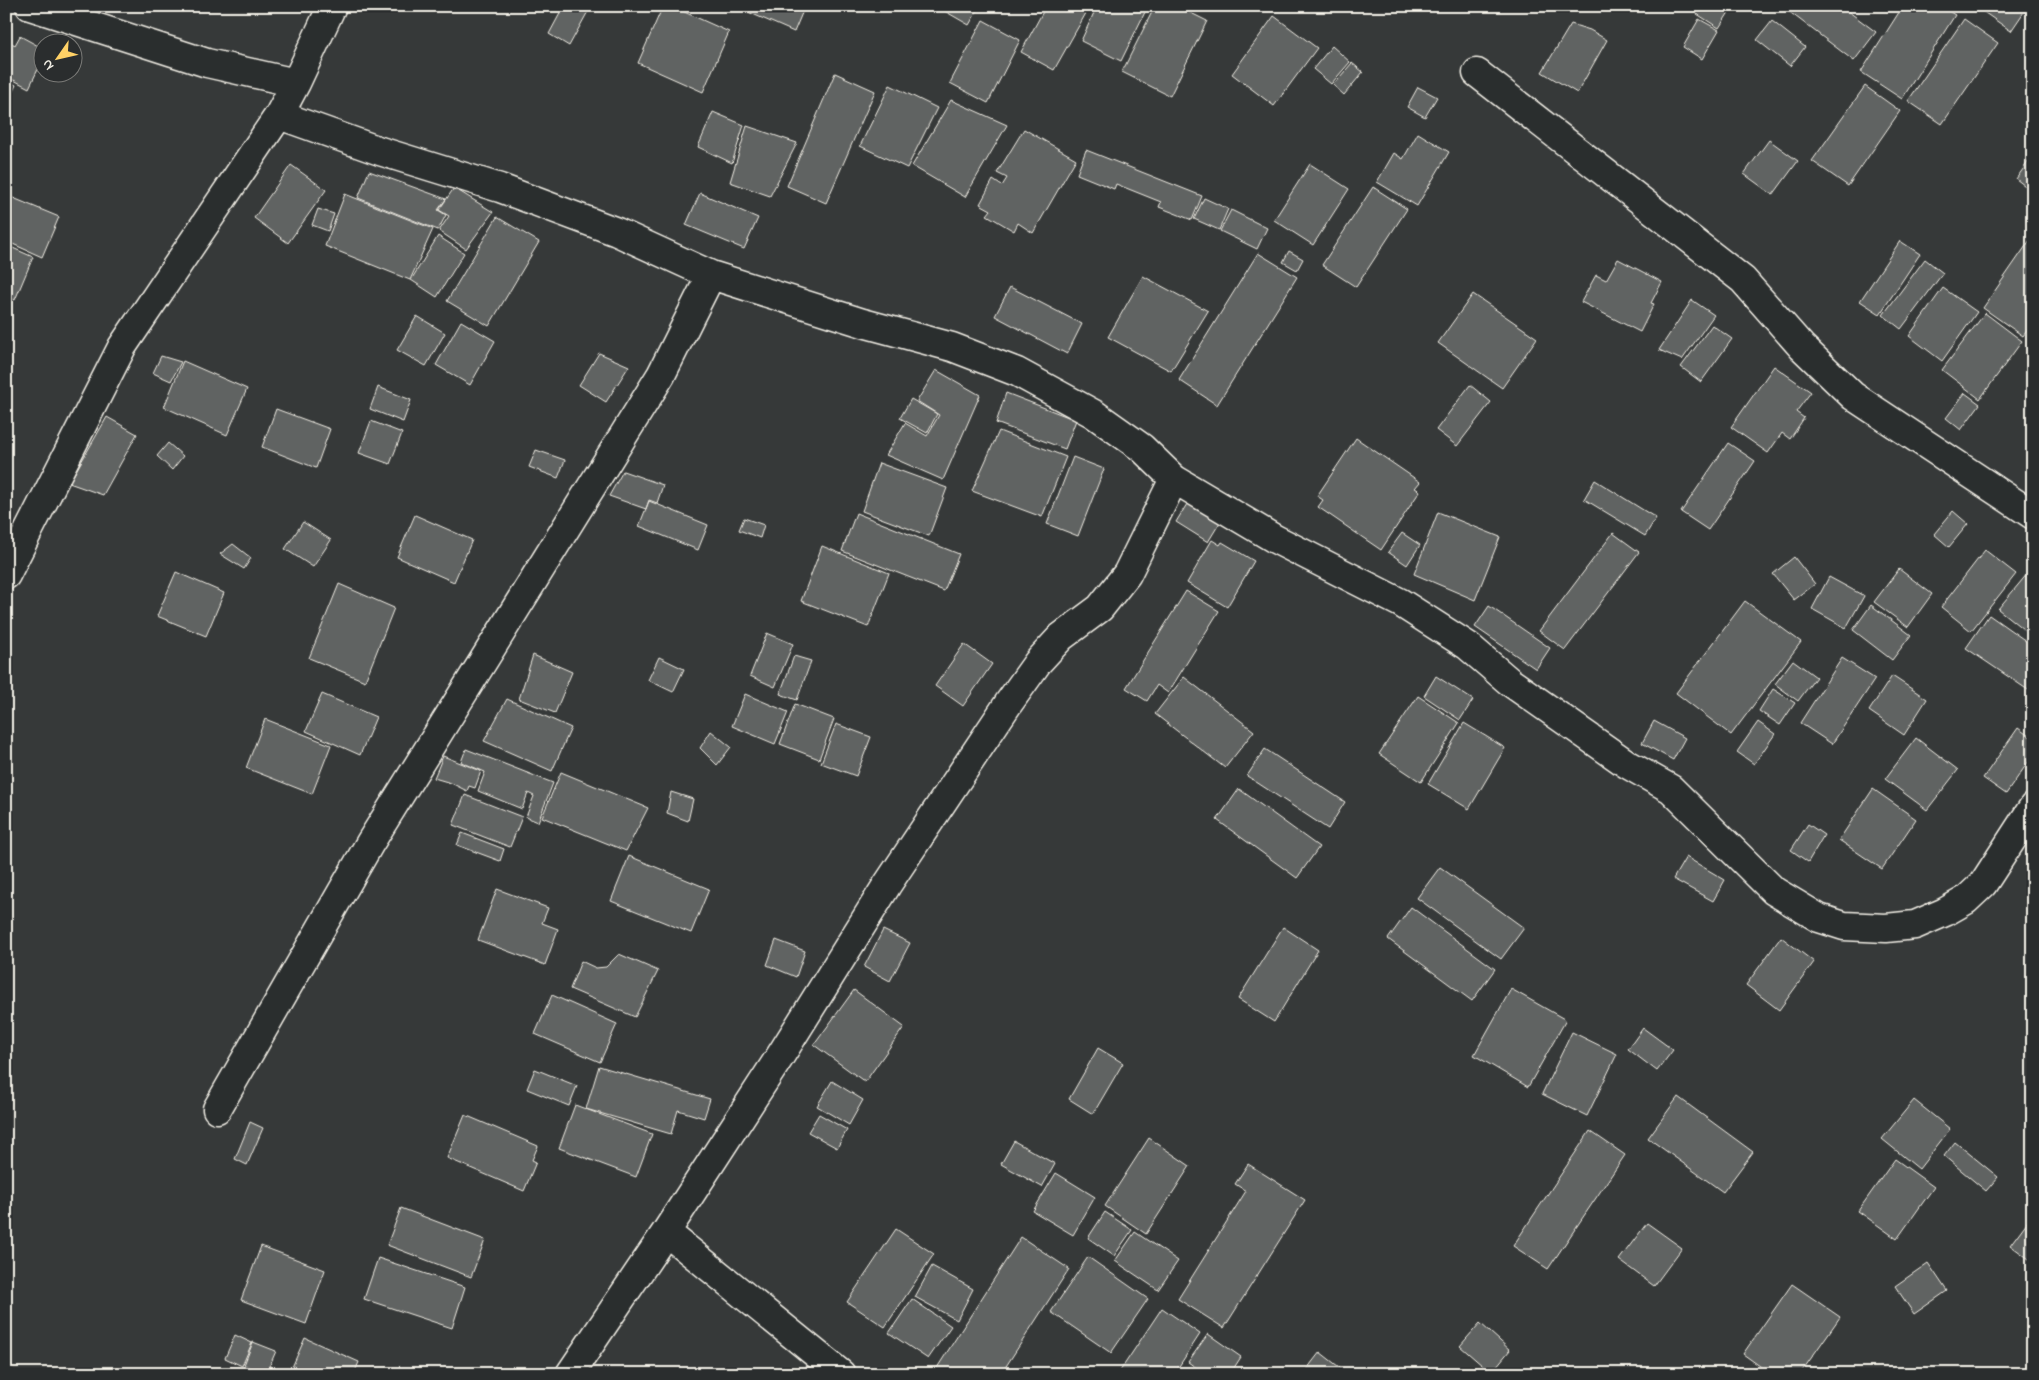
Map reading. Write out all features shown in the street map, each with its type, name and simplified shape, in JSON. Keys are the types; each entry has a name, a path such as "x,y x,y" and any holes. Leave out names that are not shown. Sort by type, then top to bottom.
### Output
{"street":[{"path":"30,6 207,63 296,83"},
{"path":"6,575 122,347 279,115 332,6"},
{"path":"1477,73 1743,280 1802,347 1853,396 2033,515"},
{"path":"279,115 380,151 500,188 617,232 712,275 863,322 952,347 1017,372 1094,414 1142,448 1174,479 1275,539 1401,603 1468,646 1518,687 1627,764 1671,789 1774,891 1819,918 1844,926 1886,928 1915,925 1945,912 1966,900 1983,884 2033,807"},
{"path":"217,1109 370,843 661,375 712,275"},
{"path":"570,1374 666,1232 779,1058 887,885 1008,704 1038,662 1061,637 1100,608 1127,574 1174,479"},
{"path":"666,1232 841,1374"}],"building":[{"path":"564,6 591,6 569,46 549,34"},
{"path":"663,6 671,6 729,32 703,92 638,63"},
{"path":"751,6 805,6 794,32 748,12"},
{"path":"936,6 980,6 969,25"},
{"path":"1046,6 1090,6 1054,70 1021,52"},
{"path":"1097,6 1148,6 1121,61 1081,41"},
{"path":"1155,6 1177,6 1207,21 1170,96 1122,72"},
{"path":"1702,6 1733,6 1719,28 1697,14"},
{"path":"1841,6 1876,32 1854,61 1783,7"},
{"path":"1903,6 1941,6 1955,15 1902,99 1861,72"},
{"path":"1975,6 2028,6 2011,31"},
{"path":"1274,16 1317,48 1274,106 1232,74"},
{"path":"1699,19 1719,30 1702,59 1683,47"},
{"path":"1964,19 1998,43 1942,124 1908,101"},
{"path":"983,20 1020,40 988,103 950,83"},
{"path":"1772,21 1805,47 1790,66 1757,40"},
{"path":"1571,24 1590,30 1607,40 1577,93 1542,72"},
{"path":"20,36 32,43 32,82 29,88 6,76 6,40 15,45"},
{"path":"1332,46 1350,62 1331,84 1313,69"},
{"path":"1352,63 1363,72 1344,95 1333,85"},
{"path":"835,73 875,91 826,203 787,186"},
{"path":"6,80 16,85 6,105"},
{"path":"890,85 937,108 907,168 860,146"},
{"path":"1865,86 1900,111 1848,186 1812,161"},
{"path":"1418,87 1437,97 1425,117 1407,107"},
{"path":"951,100 1007,125 965,197 912,166"},
{"path":"713,112 744,125 732,163 698,147"},
{"path":"747,126 797,143 770,196 730,182"},
{"path":"1024,129 1076,159 1033,233 1018,223 1014,231 987,215 991,210 980,204 993,180 1002,186 1007,178 997,173"},
{"path":"1418,133 1449,152 1417,206 1377,182 1394,153 1403,159"},
{"path":"1769,140 1798,161 1773,195 1744,174"},
{"path":"1086,150 1202,196 1192,220 1159,207 1161,202 1116,184 1114,189 1077,174"},
{"path":"2033,155 2033,192 2016,179"},
{"path":"1310,164 1349,189 1313,245 1274,220"},
{"path":"291,165 326,190 288,243 254,218"},
{"path":"369,171 446,199 438,210 446,215 438,230 358,198"},
{"path":"1373,187 1407,209 1356,287 1322,265"},
{"path":"454,188 493,212 466,249 439,231 449,216 439,210"},
{"path":"700,193 758,218 744,249 686,225"},
{"path":"345,194 433,229 410,280 325,246"},
{"path":"6,195 59,217 42,257 6,241"},
{"path":"1204,198 1228,209 1219,230 1194,219"},
{"path":"318,209 334,214 328,231 312,225"},
{"path":"1231,210 1267,228 1257,249 1220,231"},
{"path":"497,217 539,242 489,326 447,301"},
{"path":"438,236 464,253 437,297 411,280"},
{"path":"2030,240 2033,242 2033,323 2023,336 1983,308"},
{"path":"1900,241 1920,254 1880,314 1860,301"},
{"path":"6,245 33,257 15,300 6,296"},
{"path":"1289,251 1303,259 1297,270 1283,262"},
{"path":"1258,253 1297,277 1217,405 1179,380"},
{"path":"1618,259 1662,282 1651,303 1654,304 1640,332 1581,302 1596,275 1606,280"},
{"path":"1925,259 1943,273 1901,329 1883,315"},
{"path":"1143,276 1208,311 1171,371 1108,337"},
{"path":"1010,287 1082,324 1067,354 995,316"},
{"path":"1943,288 1977,312 1942,361 1909,336"},
{"path":"1473,294 1537,338 1502,388 1438,343"},
{"path":"1692,300 1714,315 1682,360 1659,350"},
{"path":"1985,313 2022,341 1980,399 1942,370"},
{"path":"417,316 445,333 426,366 397,350"},
{"path":"461,321 495,341 470,385 436,365"},
{"path":"1712,325 1732,339 1701,382 1681,367"},
{"path":"599,353 629,366 606,402 579,385"},
{"path":"161,356 181,362 171,381 153,373"},
{"path":"183,361 247,389 227,435 164,407"},
{"path":"1774,366 1811,392 1796,412 1804,418 1790,439 1782,433 1768,453 1731,427"},
{"path":"936,370 980,395 943,480 886,455 905,423 927,436 939,415 917,401"},
{"path":"1470,385 1491,402 1457,446 1436,430"},
{"path":"378,387 411,400 403,422 370,409"},
{"path":"1006,393 1076,420 1065,449 996,423"},
{"path":"1965,393 1980,404 1961,430 1946,418"},
{"path":"911,399 937,414 927,433 900,418"},
{"path":"276,409 330,429 316,468 262,447"},
{"path":"107,417 137,434 103,495 69,483"},
{"path":"371,421 402,433 390,464 359,453"},
{"path":"999,431 1066,457 1042,517 972,491"},
{"path":"1356,438 1420,482 1415,488 1420,491 1381,550 1318,507 1323,500 1317,496"},
{"path":"168,443 183,456 172,470 157,456"},
{"path":"1728,443 1755,461 1708,530 1681,512"},
{"path":"536,450 565,460 558,478 529,467"},
{"path":"1073,457 1104,469 1078,536 1047,524"},
{"path":"879,463 947,488 929,536 862,511"},
{"path":"623,471 663,485 657,503 649,500 646,509 609,496"},
{"path":"1595,480 1656,518 1645,536 1584,499"},
{"path":"1190,499 1222,519 1208,542 1176,522"},
{"path":"649,501 708,525 698,550 639,526"},
{"path":"1953,511 1968,524 1949,547 1934,534"},
{"path":"1438,512 1500,537 1475,600 1414,574"},
{"path":"856,513 959,554 944,591 842,551"},
{"path":"415,515 472,540 454,582 397,557"},
{"path":"744,518 764,525 760,538 739,530"},
{"path":"303,522 331,540 313,567 285,549"},
{"path":"1402,533 1420,545 1407,565 1388,552"},
{"path":"1613,533 1639,552 1565,650 1539,631"},
{"path":"1212,540 1220,545 1222,542 1254,561 1227,607 1187,583"},
{"path":"233,544 251,558 244,569 220,554"},
{"path":"822,546 889,573 868,627 801,601"},
{"path":"1985,550 2016,574 1971,631 1941,607"},
{"path":"1794,557 1815,584 1794,600 1773,574"},
{"path":"2033,567 2033,637 1998,609"},
{"path":"1899,569 1932,594 1908,627 1874,602"},
{"path":"176,572 224,593 206,636 157,616"},
{"path":"1829,577 1864,596 1846,628 1812,609"},
{"path":"339,584 394,608 365,681 309,658"},
{"path":"1186,591 1219,611 1168,693 1157,685 1147,701 1126,688"},
{"path":"1745,601 1801,642 1731,735 1676,693"},
{"path":"1871,605 1911,635 1892,660 1853,630"},
{"path":"1489,606 1550,648 1536,669 1475,627"},
{"path":"1989,615 2033,646 2033,683 2028,690 1966,648"},
{"path":"767,633 793,644 775,687 750,676"},
{"path":"964,644 992,664 963,706 935,686"},
{"path":"533,655 572,672 555,713 519,699"},
{"path":"794,656 811,661 797,700 780,694"},
{"path":"659,657 684,669 673,692 648,680"},
{"path":"1842,658 1875,679 1832,744 1800,723"},
{"path":"1793,660 1816,677 1798,701 1775,684"},
{"path":"1436,676 1473,700 1460,720 1424,696"},
{"path":"1892,676 1927,699 1904,735 1869,711"},
{"path":"1184,677 1254,731 1225,768 1155,714"},
{"path":"1773,689 1795,703 1780,725 1759,711"},
{"path":"322,694 376,717 360,755 306,731"},
{"path":"745,694 788,712 775,744 732,726"},
{"path":"1418,696 1459,723 1421,782 1379,754"},
{"path":"507,699 571,728 552,771 484,741"},
{"path":"795,704 834,719 819,759 780,744"},
{"path":"265,719 331,745 312,794 246,768"},
{"path":"1654,721 1685,738 1673,760 1642,743"},
{"path":"1758,722 1775,734 1754,764 1737,752"},
{"path":"1464,723 1505,748 1469,809 1428,784"},
{"path":"836,724 871,737 856,776 821,763"},
{"path":"2018,728 2033,739 2033,755 2006,794 1983,778"},
{"path":"711,731 731,747 717,765 700,748"},
{"path":"1916,738 1958,770 1927,810 1885,779"},
{"path":"466,749 553,783 538,822 526,817 534,796 528,793 522,809 478,791 485,772 461,762"},
{"path":"1265,749 1345,802 1328,829 1247,776"},
{"path":"443,756 481,771 475,788 469,786 467,791 451,783 434,778"},
{"path":"561,772 648,808 626,851 542,817"},
{"path":"1239,789 1319,847 1297,878 1217,820"},
{"path":"1873,789 1916,819 1882,869 1839,840"},
{"path":"671,792 693,799 688,821 667,813"},
{"path":"465,795 522,817 510,847 453,825"},
{"path":"1808,824 1824,835 1808,862 1791,850"},
{"path":"462,833 504,849 500,861 457,845"},
{"path":"629,856 709,889 691,933 611,901"},
{"path":"1686,857 1725,880 1713,901 1673,879"},
{"path":"1440,867 1524,928 1501,959 1417,898"},
{"path":"497,889 548,908 542,923 558,929 545,965 478,940"},
{"path":"1411,907 1495,969 1472,1001 1388,939"},
{"path":"1283,927 1318,950 1274,1022 1238,999"},
{"path":"883,930 910,943 890,981 864,967"},
{"path":"1781,937 1814,962 1779,1010 1746,985"},
{"path":"776,940 805,951 796,977 767,965"},
{"path":"619,954 658,971 635,1017 570,989 581,961 596,968 606,967"},
{"path":"1511,989 1566,1020 1528,1087 1474,1055"},
{"path":"854,990 904,1027 865,1082 814,1045"},
{"path":"552,995 617,1024 600,1062 535,1034"},
{"path":"1643,1028 1673,1050 1657,1071 1628,1049"},
{"path":"1572,1032 1617,1054 1587,1116 1542,1094"},
{"path":"1098,1048 1123,1063 1093,1114 1069,1099"},
{"path":"599,1066 710,1099 704,1118 678,1110 671,1134 586,1109"},
{"path":"535,1069 577,1086 569,1106 527,1089"},
{"path":"832,1081 863,1100 849,1125 817,1106"},
{"path":"1678,1097 1753,1152 1723,1192 1648,1138"},
{"path":"1914,1100 1950,1129 1919,1169 1882,1139"},
{"path":"575,1105 652,1134 636,1177 559,1148"},
{"path":"819,1114 847,1130 837,1148 808,1132"},
{"path":"465,1115 538,1146 532,1160 536,1162 524,1191 447,1158"},
{"path":"250,1122 263,1128 247,1165 235,1159"},
{"path":"1590,1131 1625,1155 1548,1269 1513,1246"},
{"path":"1149,1138 1190,1166 1146,1234 1105,1206"},
{"path":"1014,1141 1055,1164 1042,1187 1001,1164"},
{"path":"1955,1142 1998,1177 1986,1191 1944,1156"},
{"path":"1895,1159 1934,1187 1897,1239 1858,1211"},
{"path":"1248,1164 1305,1200 1224,1328 1178,1299 1246,1191 1235,1184"},
{"path":"1056,1173 1095,1197 1073,1235 1033,1211"},
{"path":"401,1208 485,1240 471,1277 387,1245"},
{"path":"1105,1212 1132,1230 1114,1256 1088,1238"},
{"path":"2033,1214 2033,1262 2010,1245"},
{"path":"1647,1223 1682,1248 1654,1286 1619,1260"},
{"path":"896,1229 934,1254 885,1327 847,1302"},
{"path":"1135,1232 1178,1261 1158,1290 1115,1261"},
{"path":"1021,1237 1069,1269 1001,1374 940,1374 935,1371"},
{"path":"261,1246 325,1270 306,1324 241,1300"},
{"path":"1088,1257 1148,1299 1111,1353 1051,1312"},
{"path":"378,1258 465,1287 452,1328 364,1299"},
{"path":"1928,1263 1947,1291 1914,1314 1895,1286"},
{"path":"932,1266 973,1289 957,1320 915,1297"},
{"path":"1792,1284 1840,1317 1800,1374 1771,1374 1743,1354"},
{"path":"912,1299 951,1326 928,1359 889,1333"},
{"path":"1162,1308 1200,1334 1174,1374 1118,1374"},
{"path":"1480,1323 1510,1350 1491,1373 1460,1346"},
{"path":"1208,1334 1241,1357 1230,1374 1205,1374 1188,1362"},
{"path":"235,1335 252,1343 242,1366 225,1358"},
{"path":"305,1338 359,1362 354,1374 289,1374"},
{"path":"253,1342 276,1351 266,1374 244,1365"},
{"path":"1320,1352 1348,1374 1303,1374"}]}
